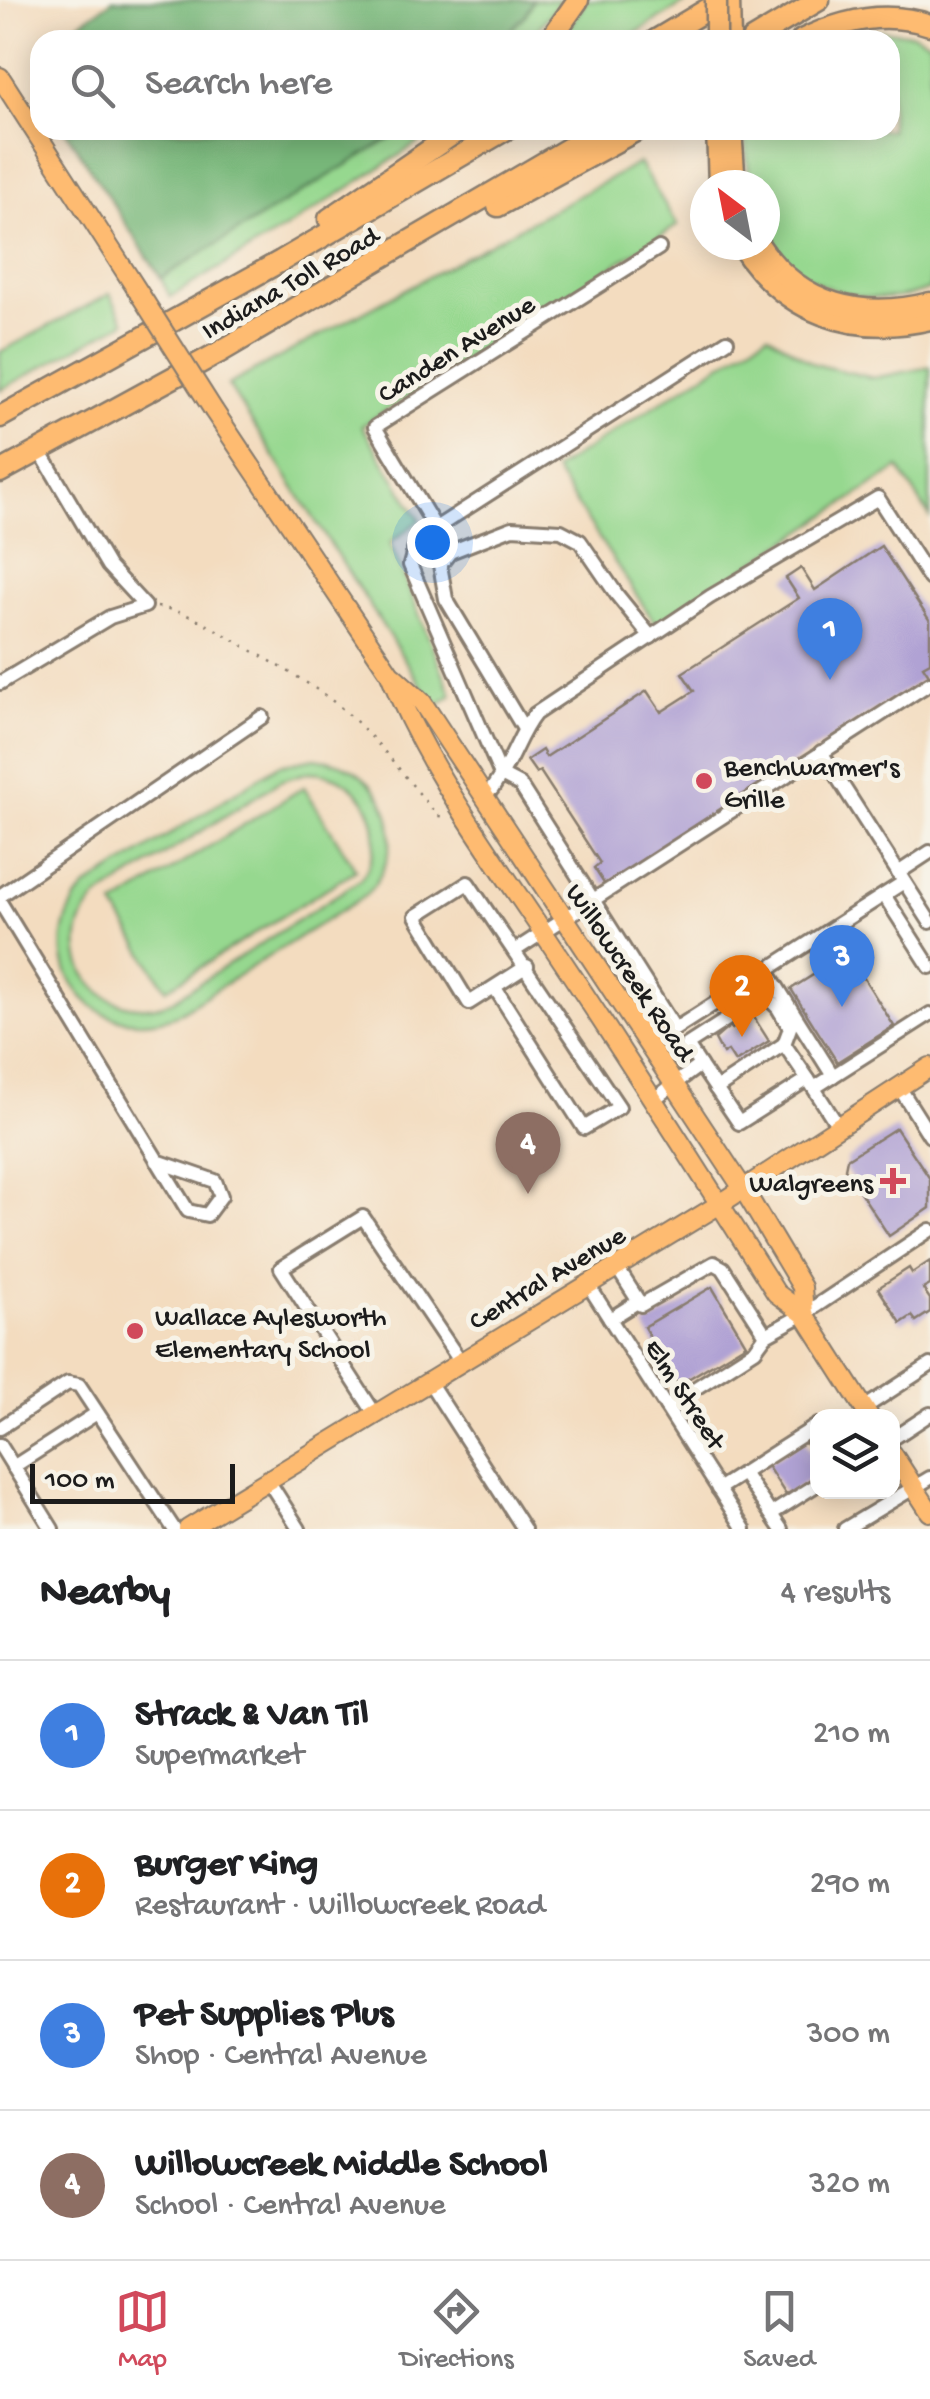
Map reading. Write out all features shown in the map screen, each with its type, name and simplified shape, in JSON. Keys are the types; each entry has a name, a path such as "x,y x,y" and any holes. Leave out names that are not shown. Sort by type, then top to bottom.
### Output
{"highway":[{"path":"557,30 578,0"},
{"path":"673,30 723,0"},
{"path":"718,30 723,0"},
{"path":"723,0 728,30"},
{"path":"769,30 819,0"},
{"path":"828,30 855,20 882,17 930,25"},
{"path":"281,261 333,216 444,140"},
{"name":"Indiana Toll Road","path":"0,417 281,261 488,140"},
{"name":"Indiana Toll Road","path":"0,472 374,264 583,140"},
{"path":"374,264 496,207 618,140"},
{"path":"721,170 722,140"},
{"path":"724,140 731,170"},
{"path":"753,260 774,286 805,307 839,320 874,327 930,319"},
{"path":"773,260 786,276 812,293 843,306 872,312 930,303"}],"main road":[{"name":"Willowcreek Road","path":"0,77 30,124"},
{"name":"Willowcreek Road","path":"41,140 214,411 389,672 406,717 464,814 654,1099 776,1293 804,1314 864,1409"},
{"name":"Willowcreek Road","path":"389,672 422,702 744,1190 802,1287 804,1314"},
{"name":"Central Avenue","path":"188,1529 744,1190 930,1067"},
{"path":"900,1461 922,1483 930,1512"}],"street":[{"name":"Canden Avenue","path":"434,526 375,428 660,248"},
{"path":"727,341 434,526 417,540 410,564 501,775 520,786 675,1030 884,895 930,852"},
{"path":"1,682 110,617 145,606 108,566 40,451"},
{"path":"481,795 492,789 534,714 710,598 878,498 930,579"},
{"path":"434,526 450,552"},
{"path":"524,728 446,599 440,565 450,552 512,528 561,531 580,541 651,637"},
{"path":"514,951 930,682"},
{"path":"157,1161 215,1181 221,1196 207,1215 188,1211 157,1161 0,899 262,717"},
{"path":"821,752 930,922"},
{"path":"495,988 584,1128 619,1107 527,966 468,883 416,916 469,1003 527,966"},
{"path":"884,895 930,967"},
{"path":"767,971 833,1076"},
{"path":"716,1089 784,1044 790,1028 786,1018 770,1000 757,1000 687,1046 700,1065 716,1089 739,1123 833,1076 930,1014"},
{"path":"784,1044 838,1126"},
{"path":"654,1099 700,1065"},
{"path":"899,1088 930,1136"},
{"path":"376,1414 282,1268 363,1217 460,1361"},
{"path":"666,1408 755,1350 766,1335 930,1230"},
{"path":"616,1266 641,1305 714,1263 723,1268 766,1335"},
{"name":"Elm Street","path":"587,1283 744,1529"},
{"path":"610,1318 638,1301"},
{"path":"870,1409 930,1365"},
{"path":"428,1380 524,1529"},
{"path":"0,1428 68,1383 79,1385 174,1529"},
{"path":"13,1467 97,1413"},
{"path":"900,1434 930,1414"},
{"path":"718,1489 810,1430"},
{"path":"0,1445 52,1529"},
{"path":"743,1473 781,1529"},
{"path":"269,1482 299,1529"},
{"path":"844,1529 922,1483"},
{"path":"770,1514 810,1489"}],"path":[{"path":"145,606 175,610 296,677 354,720 438,816 455,818 464,814"}],"green space":[{"path":"113,0 533,0 511,30 70,30"},
{"path":"533,0 561,0 537,30 511,30"},
{"path":"587,0 690,0 640,30 567,30"},
{"path":"900,33 930,42 930,289 909,296 861,296 815,282 780,254 780,170 748,170 745,140 900,140"},
{"path":"71,140 388,140 161,278"},
{"path":"388,140 423,140 170,297 161,278"},
{"path":"639,163 678,225 362,426 420,520 390,543 452,695 435,707 228,385"},
{"path":"110,294 125,322 0,390 0,352"},
{"path":"768,334 814,364 873,378 930,367 930,517 899,468 657,626 554,470"},
{"path":"315,758 340,764 361,775 376,791 391,830 389,852 381,874 366,895 174,1016 143,1022 116,1018 93,1007 76,989 65,966 62,941 69,914 85,888 279,765","holes":["309,772 329,775 359,794 369,809 375,844 360,880 170,1002 145,1007 122,1004 103,995 89,980 80,961 78,941 83,919 97,898 280,781"]},
{"path":"304,787 356,870 166,989 114,906"}],"building":[{"path":"881,546 930,621 930,662 923,666 929,675 605,885 594,868 600,863 540,771 536,773 527,760 542,750 546,757 647,691 661,712 694,691 682,673 799,598 786,578 801,568 815,590"},
{"path":"848,953 894,1026 837,1062 791,989"},
{"path":"753,1016 769,1041 735,1062 728,1051 723,1054 715,1039 730,1026 732,1029"},
{"name":"Walgreens","path":"896,1128 930,1179 930,1208 889,1236 845,1169 847,1159"},
{"path":"930,1261 930,1285 923,1289 930,1299 930,1312 916,1321 912,1316 901,1323 878,1288 909,1268 912,1273"},
{"path":"712,1287 746,1344 678,1385 644,1327"},
{"path":"804,1440 810,1449 810,1479 786,1495 766,1464"}],"place":[{"name":"Strack & Van Til","path":"830,680"},
{"name":"Benchwarmer's Grille","path":"704,781"},
{"name":"Pet Supplies Plus","path":"842,1007"},
{"name":"Burger King","path":"742,1037"},
{"name":"Walgreens","path":"893,1181"},
{"name":"Willowcreek Middle School","path":"528,1194"},
{"name":"Wallace Aylesworth Elementary School","path":"135,1331"}]}
